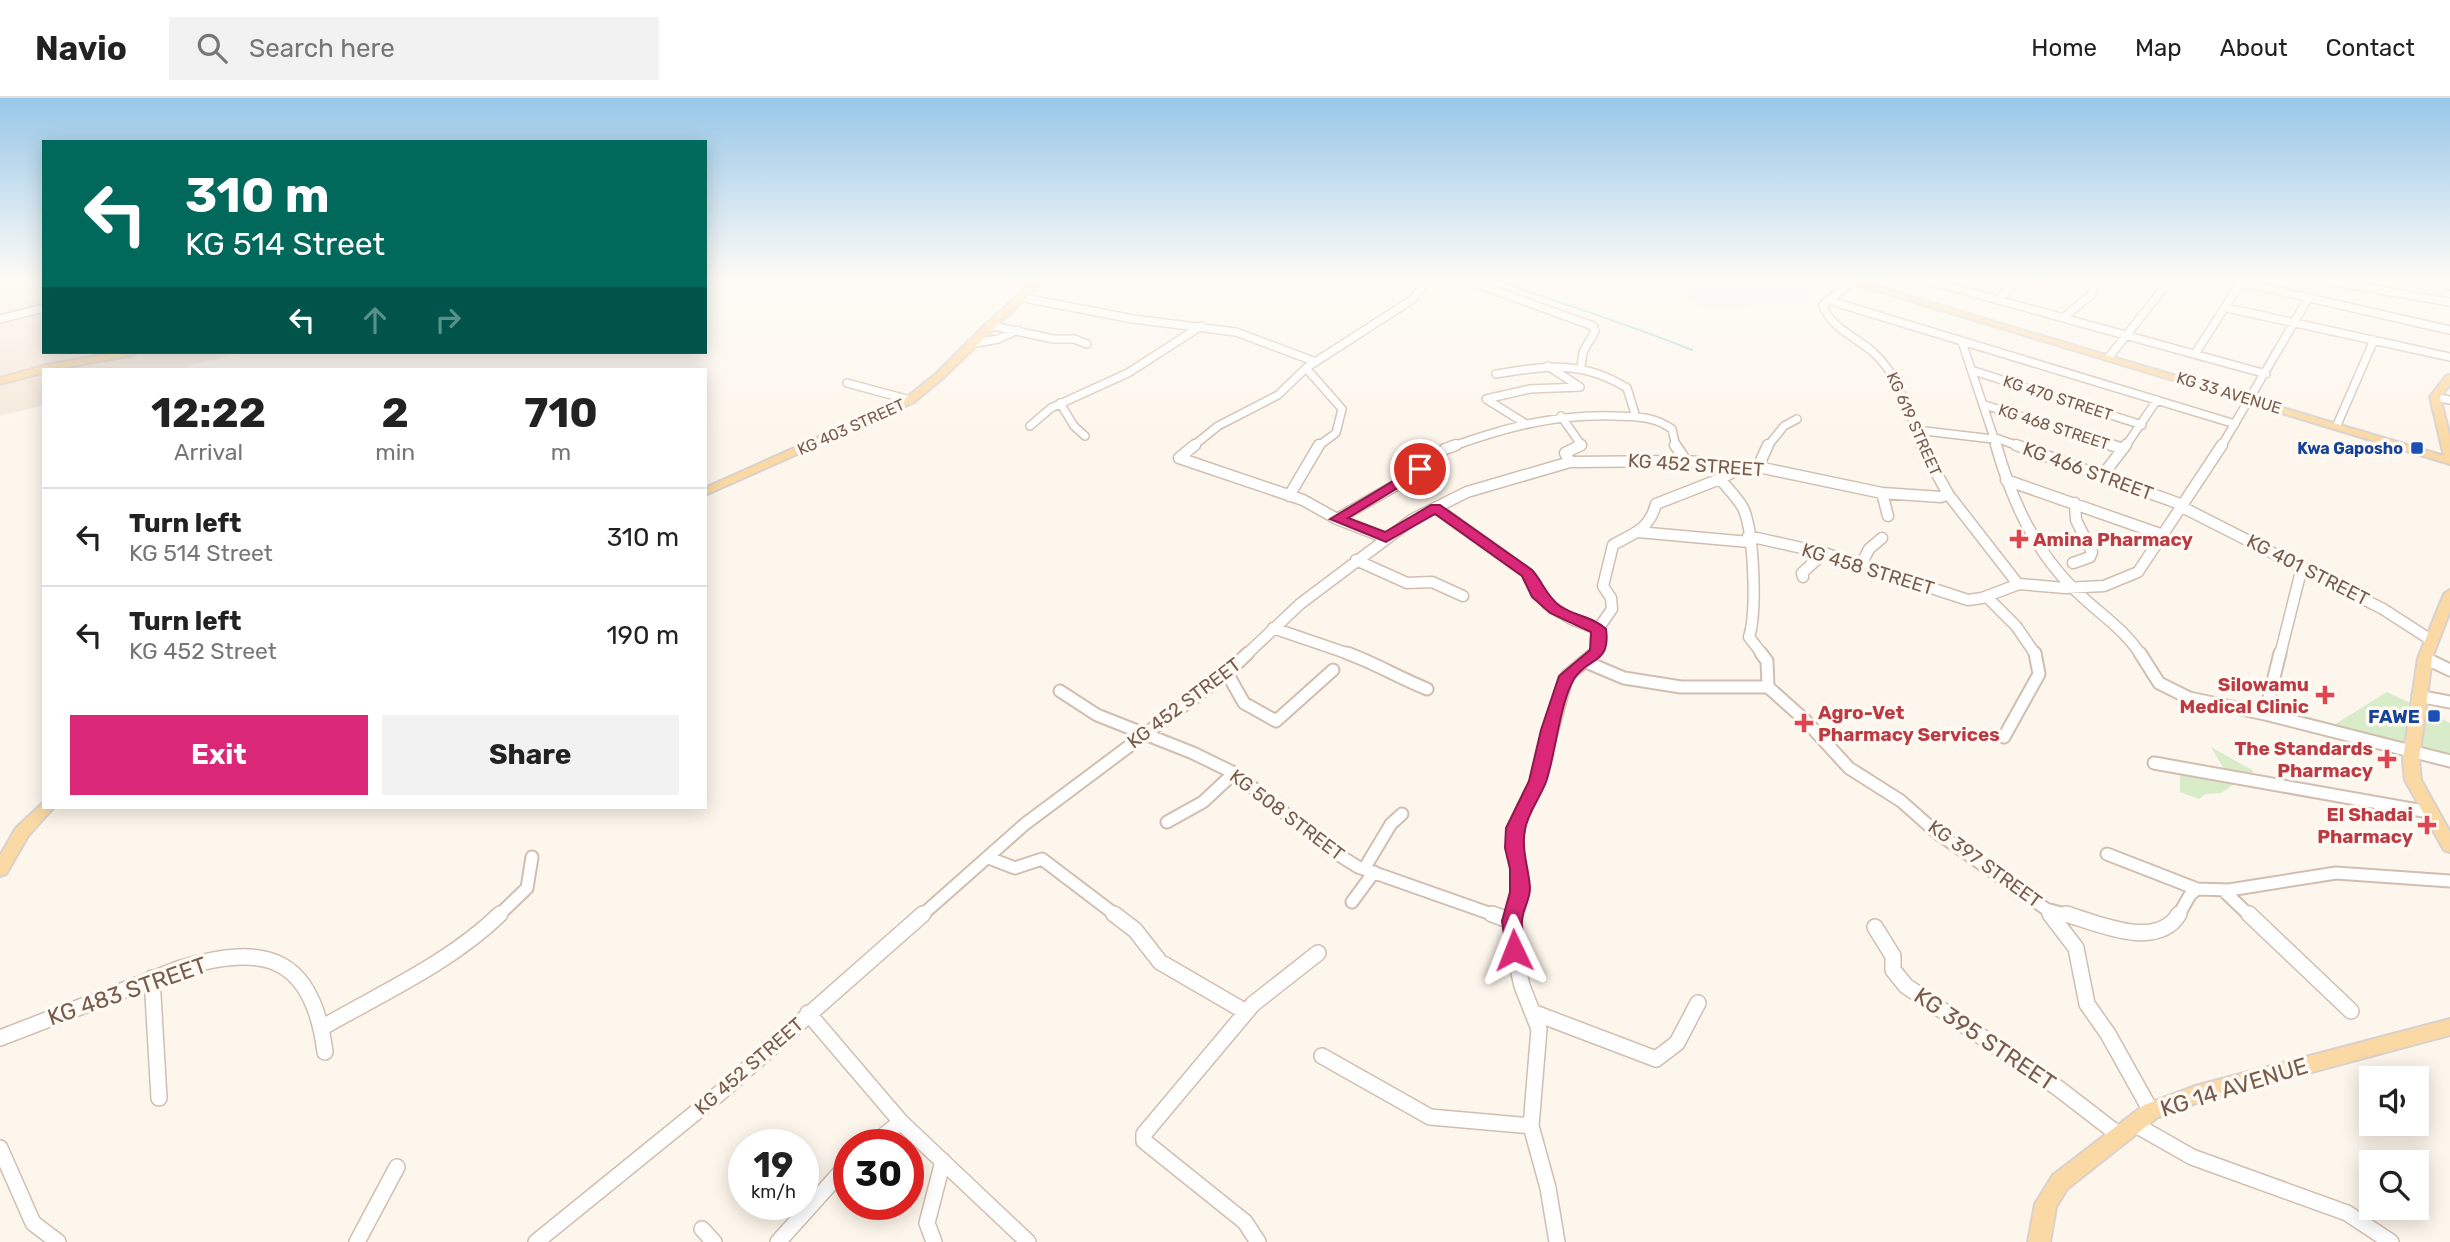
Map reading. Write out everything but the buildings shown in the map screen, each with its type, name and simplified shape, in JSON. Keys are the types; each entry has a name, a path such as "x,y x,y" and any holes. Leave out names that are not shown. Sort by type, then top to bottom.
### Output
{"main road":[{"name":"KG 403 STREET","path":"707,491 910,400 925,390 981,333"},
{"name":"KG 33 AVENUE","path":"2030,333 2450,460"},
{"path":"47,368 122,354"},
{"path":"0,380 42,369"},
{"path":"2450,378 2435,397 2450,460"},
{"path":"2450,594 2425,658 2411,749 2413,780 2450,846"},
{"path":"0,870 22,832 44,809"},
{"name":"KG 14 AVENUE","path":"2039,1242 2041,1221 2052,1192 2073,1171 2151,1111 2195,1095 2450,1027"}],"street":[{"path":"971,344 998,339 1010,333"},
{"path":"1031,333 1053,339 1074,339 1087,344"},
{"path":"1030,426 1041,413 1159,356 1191,333"},
{"path":"1241,333 1316,362"},
{"path":"1360,333 1306,368 1278,394 1218,426 1180,457 1289,496 1337,519 1386,537"},
{"path":"1581,367 1583,352 1594,333"},
{"name":"KG 619 STREET","path":"1848,333 1873,352 1892,372 1926,457 1948,494 2018,584"},
{"path":"1934,333 2235,424"},
{"path":"2121,333 2266,374"},
{"path":"2195,354 2209,333"},
{"path":"2004,737 2006,727 2038,681 2037,661 2024,632 1988,598 2001,589 2018,584 2102,586 2128,579 2138,572 2235,424 2290,333"},
{"path":"2341,333 2450,357"},
{"path":"2109,357 2127,335"},
{"path":"2337,425 2374,340"},
{"path":"1962,342 1985,405 2006,480 2032,536 2071,587 2128,635 2159,683 2189,698 2411,749 2450,761"},
{"path":"1526,424 1486,400 1530,389 1580,387 1548,366"},
{"path":"1496,374 1548,366 1581,367 1627,388 1636,417"},
{"path":"1289,496 1317,447 1336,433 1342,409 1306,368"},
{"name":"KG 470 STREET","path":"1973,371 2142,425"},
{"path":"846,383 910,400"},
{"path":"2435,397 2450,400"},
{"path":"2101,477 2142,425 2157,400"},
{"path":"1060,403 1074,426 1085,436"},
{"name":"KG 468 STREET","path":"1985,405 2123,449"},
{"path":"1561,416 1582,446 1565,453 1570,461"},
{"path":"1337,519 1412,476 1451,446 1497,430 1561,416 1653,419 1672,429 1676,449 1686,461"},
{"path":"1758,467 1761,455 1784,425 1797,419"},
{"name":"KG 466 STREET","path":"1916,430 1993,438 2182,506"},
{"name":"KG 452 STREET","path":"536,1242 721,1092 1025,824 1227,673 1273,628 1386,537 1436,508 1467,492 1570,461 1686,461 1758,467 1882,493 1941,497 1948,494"},
{"path":"1557,1242 1548,1188 1531,1126 1539,1029 1535,1013 1522,986 1511,921 1520,892 1519,869 1514,848 1516,828 1538,781 1567,676 1597,652 1600,641 1598,629 1613,609 1613,599 1603,586 1613,545 1638,532 1652,519 1656,504 1720,479 1743,466"},
{"path":"1586,662 1625,678 1681,688 1768,687 1767,661 1749,637 1754,622 1754,606 1748,522 1742,506 1720,479"},
{"path":"2006,480 2163,535"},
{"path":"1882,493 1888,516"},
{"path":"2073,562 2090,557 2092,552 2076,520 2074,503"},
{"name":"KG 401 STREET","path":"2182,506 2391,613 2431,640"},
{"path":"1436,508 1527,573 1534,581 1537,593 1555,610 1598,629"},
{"name":"KG 458 STREET","path":"1638,532 1748,539 1824,553 1968,600 1988,598"},
{"path":"1861,565 1868,549 1882,538"},
{"path":"1803,577 1806,569 1824,553"},
{"path":"1356,561 1407,583 1432,582 1463,596"},
{"path":"2265,714 2302,567"},
{"path":"1273,628 1372,662 1398,678 1427,689"},
{"path":"2425,658 2450,670"},
{"path":"1227,673 1244,703 1276,721 1333,670"},
{"name":"KG 397 STREET","path":"1768,687 1805,720 1849,768 1901,801 1936,832 2046,909 2128,931 2150,933 2164,929 2174,922 2197,888"},
{"name":"KG 508 STREET","path":"1060,691 1097,715 1142,735 1193,752 1234,773 1334,852 1369,871 1511,921"},
{"path":"2418,696 2450,702"},
{"path":"2154,763 2429,812"},
{"path":"1167,822 1203,802 1234,773"},
{"path":"1352,902 1391,824 1402,814"},
{"path":"2107,854 2197,888 2225,892 2319,874 2381,874 2450,881"},
{"path":"323,1027 441,959 484,930 527,888 532,857"},
{"path":"989,858 1009,869 1017,869 1042,859 1135,930 1160,962 1246,1012"},
{"path":"2225,892 2351,1011"},
{"path":"2046,909 2076,948 2087,1004 2108,1034 2151,1111"},
{"name":"KG 395 STREET","path":"1875,927 1892,956 1893,970 1906,986 2058,1088 2127,1130 2192,1157 2347,1213 2391,1242"},
{"path":"1258,1242 1245,1222 1144,1138 1246,1012 1318,953"},
{"name":"KG 483 STREET","path":"0,1038 152,978 209,960 237,958 275,962 289,968 323,1027 325,1052"},
{"path":"152,978 159,1098"},
{"path":"1535,1013 1656,1059 1663,1056 1685,1033 1698,1003"},
{"path":"808,1013 901,1122 1028,1242"},
{"path":"1322,1056 1430,1117 1531,1126"},
{"path":"892,1129 901,1122"},
{"path":"0,1148 33,1223 58,1242"},
{"path":"934,1242 928,1223 943,1161"},
{"path":"357,1242 397,1167"},
{"path":"778,1242 833,1181"},
{"path":"702,1229 714,1242"}],"shaded area":[{"path":"0,333 42,333 42,354 235,354 181,368 42,368 42,406 0,416"}],"green space":[{"path":"2387,692 2412,704 2407,746 2329,728"},
{"name":"FAWE","path":"2421,708 2450,723 2450,758 2414,748"},
{"path":"2211,747 2254,771 2221,793 2206,794 2199,799 2180,792 2180,768 2226,772"}],"waterway":[{"path":"1650,333 1692,350"}],"place":[{"name":"Kwa Gaposho","path":"2417,448"},
{"name":"Amina Pharmacy","path":"2019,539"},
{"name":"Silowamu Medical Clinic","path":"2325,695"},
{"name":"FAWE","path":"2434,716"},
{"name":"Agro-Vet Pharmacy Services","path":"1804,723"},
{"name":"The Standards Pharmacy","path":"2387,759"},
{"name":"El Shadai Pharmacy","path":"2427,825"}],"route":[{"path":"1420,469 1337,519 1386,537 1436,508 1527,573 1534,581 1537,593 1555,610 1570,619 1598,629 1600,641 1597,652 1567,676 1538,781 1516,828 1514,848 1519,869 1520,892 1511,921 1514,950"}]}
